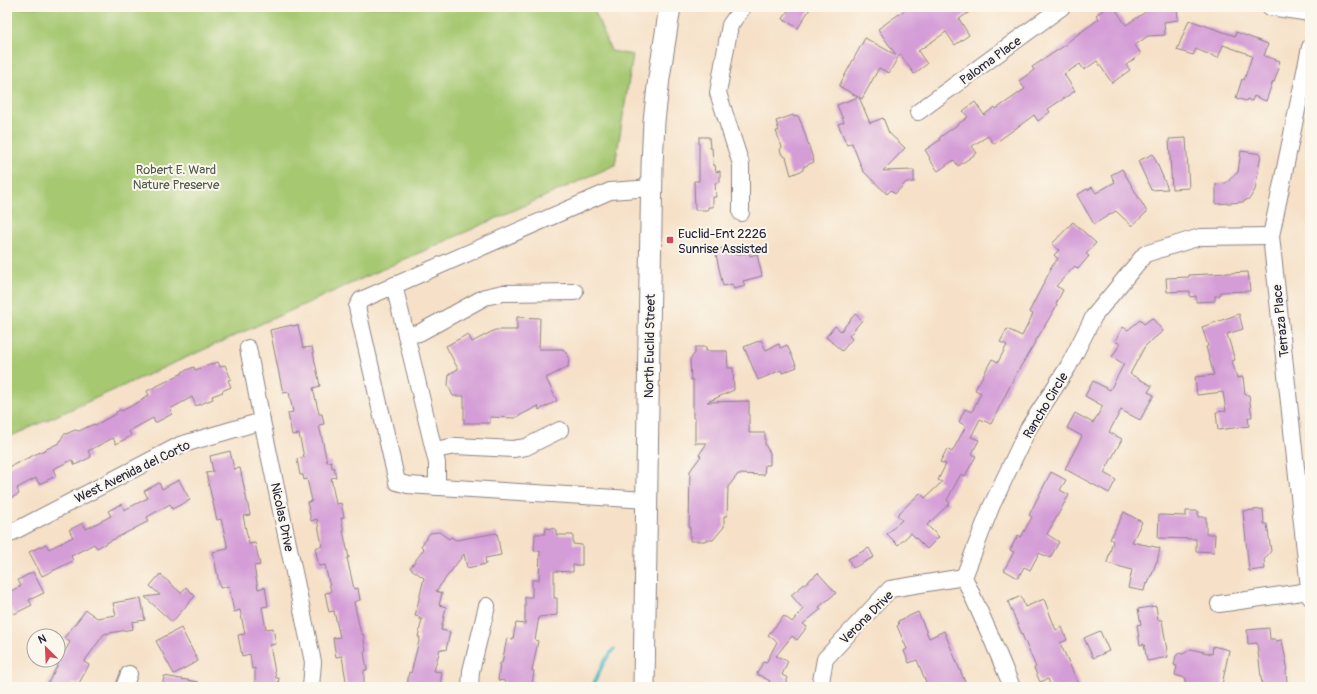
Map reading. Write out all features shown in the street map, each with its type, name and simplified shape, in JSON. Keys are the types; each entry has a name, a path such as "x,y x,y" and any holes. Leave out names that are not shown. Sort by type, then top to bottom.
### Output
{"main road":[{"name":"North Euclid Street","path":"644,687 651,188 654,121 670,7"}],"street":[{"path":"741,213 741,164 718,93 730,25 743,7"},
{"name":"Paloma Place","path":"918,112 1062,7"},
{"path":"1270,7 1310,12"},
{"name":"Terraza Place","path":"1309,594 1271,236 1310,47"},
{"path":"647,500 408,485 397,482 357,307 361,300 610,191 651,188"},
{"name":"Rancho Circle","path":"964,577 990,507 1030,428 1068,367 1094,316 1145,254 1200,237 1271,236"},
{"path":"394,286 437,463 437,487"},
{"path":"406,335 419,333 485,297 503,293 575,292"},
{"name":"Nicolas Drive","path":"248,348 313,662 311,687"},
{"name":"West Avenida del Corto","path":"7,535 180,445 262,421"},
{"path":"434,450 456,446 513,449 526,447 560,430"},
{"path":"964,577 1012,687"},
{"name":"Verona Drive","path":"820,687 825,659 890,589 964,577"},
{"path":"1219,604 1309,594"},
{"path":"470,687 472,671 487,606"}],"green space":[{"name":"Robert E. Ward Nature Preserve","path":"7,7 593,7 611,51 633,55 615,165 7,438"}],"building":[{"path":"790,7 811,7 798,28 783,19"},
{"path":"909,7 977,7 959,19 969,35 955,45 946,32 918,51 927,64 914,74 900,54 889,73 879,68 862,99 859,97 870,123 883,118 889,133 905,148 883,171 914,170 914,182 906,182 895,194 891,190 887,194 863,171 852,143 847,145 838,124 844,122 837,105 858,97 839,86 865,38 896,55 878,29"},
{"path":"1107,7 1114,7 1126,25 1147,11 1147,7 1177,7 1178,20 1164,22 1165,35 1148,36 1135,45 1141,54 1126,65 1130,70 1112,83 1097,61 1084,70 1080,64 1064,74 1075,91 1048,109 1050,112 1038,121 1034,115 994,144 988,136 972,146 977,153 958,166 954,160 938,171 929,159 930,158 925,150 968,117 963,111 975,102 984,115 995,107 996,109 1025,89 1019,81 1034,70 1032,67 1067,44 1066,43 1099,19 1096,15"},
{"path":"1189,20 1235,36 1236,32 1268,44 1264,56 1280,61 1279,68 1266,101 1254,96 1252,101 1236,98 1252,56 1223,45 1218,58 1196,49 1193,55 1177,50"},
{"path":"793,115 794,117 798,116 814,162 803,167 803,170 791,175 786,157 782,155 780,150 782,147 776,131 779,131 776,121"},
{"path":"699,137 709,137 710,148 712,148 713,165 715,165 716,172 720,171 720,182 715,183 716,197 713,197 713,207 708,207 708,210 695,210 694,181 699,181"},
{"path":"1186,138 1189,188 1172,189 1169,139"},
{"path":"1241,151 1261,154 1255,190 1250,198 1243,202 1216,204 1216,184 1226,183 1238,172"},
{"path":"1153,154 1168,189 1151,190 1138,161"},
{"path":"1122,169 1147,212 1132,226 1116,211 1094,224 1077,195 1092,187 1096,193 1115,182 1111,175"},
{"path":"1073,222 1096,243 1086,254 1089,256 1078,269 1075,266 1056,286 1063,290 1056,304 1057,305 1015,376 991,424 980,419 971,437 979,440 972,454 976,456 965,476 961,474 947,500 950,503 927,525 939,537 927,549 911,533 898,545 887,534 902,520 897,515 920,493 925,498 942,482 938,480 946,464 940,462 947,449 952,452 966,426 959,422 965,409 972,412 981,393 975,390 992,359 998,362 1007,345 1000,342 1007,329 1022,336 1033,314 1029,312 1051,269 1050,268 1058,259 1054,255 1059,250 1052,244"},
{"path":"732,246 735,255 749,252 750,256 757,254 762,276 743,281 745,286 734,289 732,284 723,286 715,250"},
{"path":"1248,272 1250,291 1220,292 1220,295 1215,296 1215,301 1196,302 1196,296 1190,297 1190,291 1167,292 1166,278 1189,277 1189,275"},
{"path":"855,314 862,320 849,336 852,339 842,351 826,337 835,326 841,331"},
{"path":"1239,314 1243,329 1227,334 1235,360 1232,361 1237,378 1243,377 1245,395 1249,395 1252,417 1248,417 1249,426 1218,430 1216,412 1226,411 1223,392 1197,395 1195,377 1214,375 1206,347 1208,346 1202,327"},
{"path":"517,317 540,318 539,349 563,349 569,357 568,367 546,378 557,401 539,410 538,406 515,418 490,417 490,423 464,423 464,396 453,396 448,385 449,374 458,369 446,346 468,334 472,342 495,330 517,330"},
{"path":"1152,318 1163,331 1145,346 1130,374 1152,386 1148,392 1154,395 1140,420 1121,410 1109,432 1122,439 1104,473 1116,480 1109,493 1065,469 1082,436 1067,428 1075,413 1093,423 1103,406 1085,396 1093,381 1110,390 1124,364 1112,357 1120,344 1115,341 1123,327 1128,330 1140,320 1144,324"},
{"path":"298,325 303,348 312,347 320,386 313,388 319,414 322,414 324,424 319,425 327,462 331,461 332,468 334,467 336,477 331,478 336,504 341,503 344,517 341,518 349,558 347,558 354,589 358,588 360,600 354,602 366,651 364,652 367,670 364,670 364,687 347,687 342,656 336,657 333,638 340,637 334,611 329,612 325,593 331,592 325,565 319,566 315,548 322,546 317,519 311,521 307,502 312,501 307,479 304,480 303,475 300,475 297,459 304,457 299,434 292,435 288,413 293,412 289,392 283,393 270,330"},
{"path":"761,340 766,350 779,344 780,348 787,345 797,367 782,373 781,370 758,380 744,347"},
{"path":"695,347 706,347 706,351 727,351 728,368 733,368 734,390 707,402 749,401 749,433 765,433 765,445 770,453 770,465 765,465 764,475 738,474 728,487 727,516 724,516 724,527 713,540 705,541 690,541 689,528 690,471 701,456 699,455 707,443 695,443 695,418 693,418 693,380 691,380 690,359 695,353"},
{"path":"218,362 220,367 225,365 231,379 228,380 231,387 212,396 213,399 196,406 192,397 170,409 172,414 155,423 153,418 129,431 131,436 116,444 113,438 88,451 91,457 75,465 72,460 53,469 56,476 39,484 36,478 17,488 19,494 7,500 7,468 59,443 64,434 75,430 79,431 94,424 95,425 116,414 116,412 120,410 122,411 144,399 143,398 149,395 147,391 183,373 182,372 194,367 195,370"},
{"path":"230,451 234,469 240,468 250,515 243,516 249,544 255,543 260,565 254,566 258,589 265,587 268,606 262,607 266,629 273,628 276,644 270,645 276,678 279,678 278,687 255,687 255,668 252,669 250,654 242,656 238,635 245,634 240,610 234,612 229,586 220,588 213,552 228,549 221,519 217,520 206,473 213,472 210,456"},
{"path":"1051,472 1066,480 1060,490 1069,495 1047,534 1059,542 1050,558 1039,553 1030,570 1024,567 1018,578 1004,570 1014,552 1010,550 1018,535 1021,537 1032,517 1029,515"},
{"path":"179,480 190,500 172,509 170,504 147,517 149,521 97,548 94,544 71,556 73,561 42,576 29,552 46,544 49,549 73,537 69,530 83,523 86,529 111,516 108,511 122,504 124,510 148,498 144,491 159,483 162,489"},
{"path":"1263,509 1264,524 1267,524 1271,551 1264,560 1265,569 1249,571 1243,511"},
{"path":"1186,511 1198,511 1198,517 1206,517 1206,534 1215,534 1214,552 1196,551 1196,539 1158,538 1159,515 1186,516"},
{"path":"1124,512 1142,522 1132,542 1160,548 1157,562 1148,584 1146,583 1144,591 1128,588 1132,570 1107,563 1113,541 1110,539"},
{"path":"546,528 556,529 556,535 573,535 573,544 582,545 582,565 573,565 573,572 554,571 554,598 557,598 557,615 539,617 535,640 538,641 532,671 534,671 532,684 525,683 525,687 504,687 505,681 498,680 500,663 502,663 507,638 513,639 516,623 525,624 525,597 532,597 532,580 539,580 540,551 534,551 535,534 545,534"},
{"path":"439,532 449,539 451,537 456,540 497,533 501,555 485,558 486,564 467,568 464,554 436,591 442,593 439,605 446,607 441,630 450,632 446,650 440,649 434,671 442,672 440,687 407,687 409,672 411,673 420,637 418,637 422,619 415,616 424,578 410,568 424,549 421,546 430,533"},
{"path":"869,548 874,557 853,568 848,559"},
{"path":"33,572 44,593 29,600 32,605 14,614 7,601 7,593 21,586 18,580"},
{"path":"818,573 836,593 819,607 821,609 803,624 807,627 797,640 792,636 776,656 788,661 782,675 788,678 784,687 767,687 770,681 757,674 763,662 766,663 777,642 768,635 784,616 792,622 803,609 791,595"},
{"path":"160,574 181,593 186,587 195,596 172,622 145,597 160,595 150,586"},
{"path":"1021,596 1025,607 1044,599 1056,630 1062,627 1067,640 1060,643 1080,687 1051,687 1048,679 1040,682 1034,668 1036,667 1008,602"},
{"path":"141,598 145,620 132,622 133,629 104,634 84,662 89,665 78,685 73,683 70,687 46,687 56,668 66,668 66,650 70,642 66,639 66,635 86,610 97,618 116,615 113,603"},
{"path":"1156,606 1158,620 1162,620 1168,657 1147,661 1144,644 1140,645 1137,625 1141,624 1138,609"},
{"path":"918,612 929,638 944,631 967,687 928,687 917,660 909,663 904,651 907,649 897,626 899,625 898,621"},
{"path":"181,628 198,661 174,674 156,641"},
{"path":"1269,628 1270,639 1275,639 1276,641 1282,640 1287,666 1287,682 1284,682 1285,687 1265,687 1265,685 1262,685 1257,643 1248,644 1247,630"},
{"path":"1100,631 1109,651 1093,658 1084,638"},
{"path":"1213,646 1229,650 1222,685 1220,685 1220,687 1184,687 1186,678 1175,675 1177,666 1174,665 1176,656 1179,653 1183,654 1191,649 1212,654"},
{"path":"164,676 198,682 197,687 162,687"}],"waterway":[{"path":"592,687 604,662 614,649"}],"place":[{"name":"Euclid-Ent 2226 Sunrise Assisted","path":"670,240"}]}
